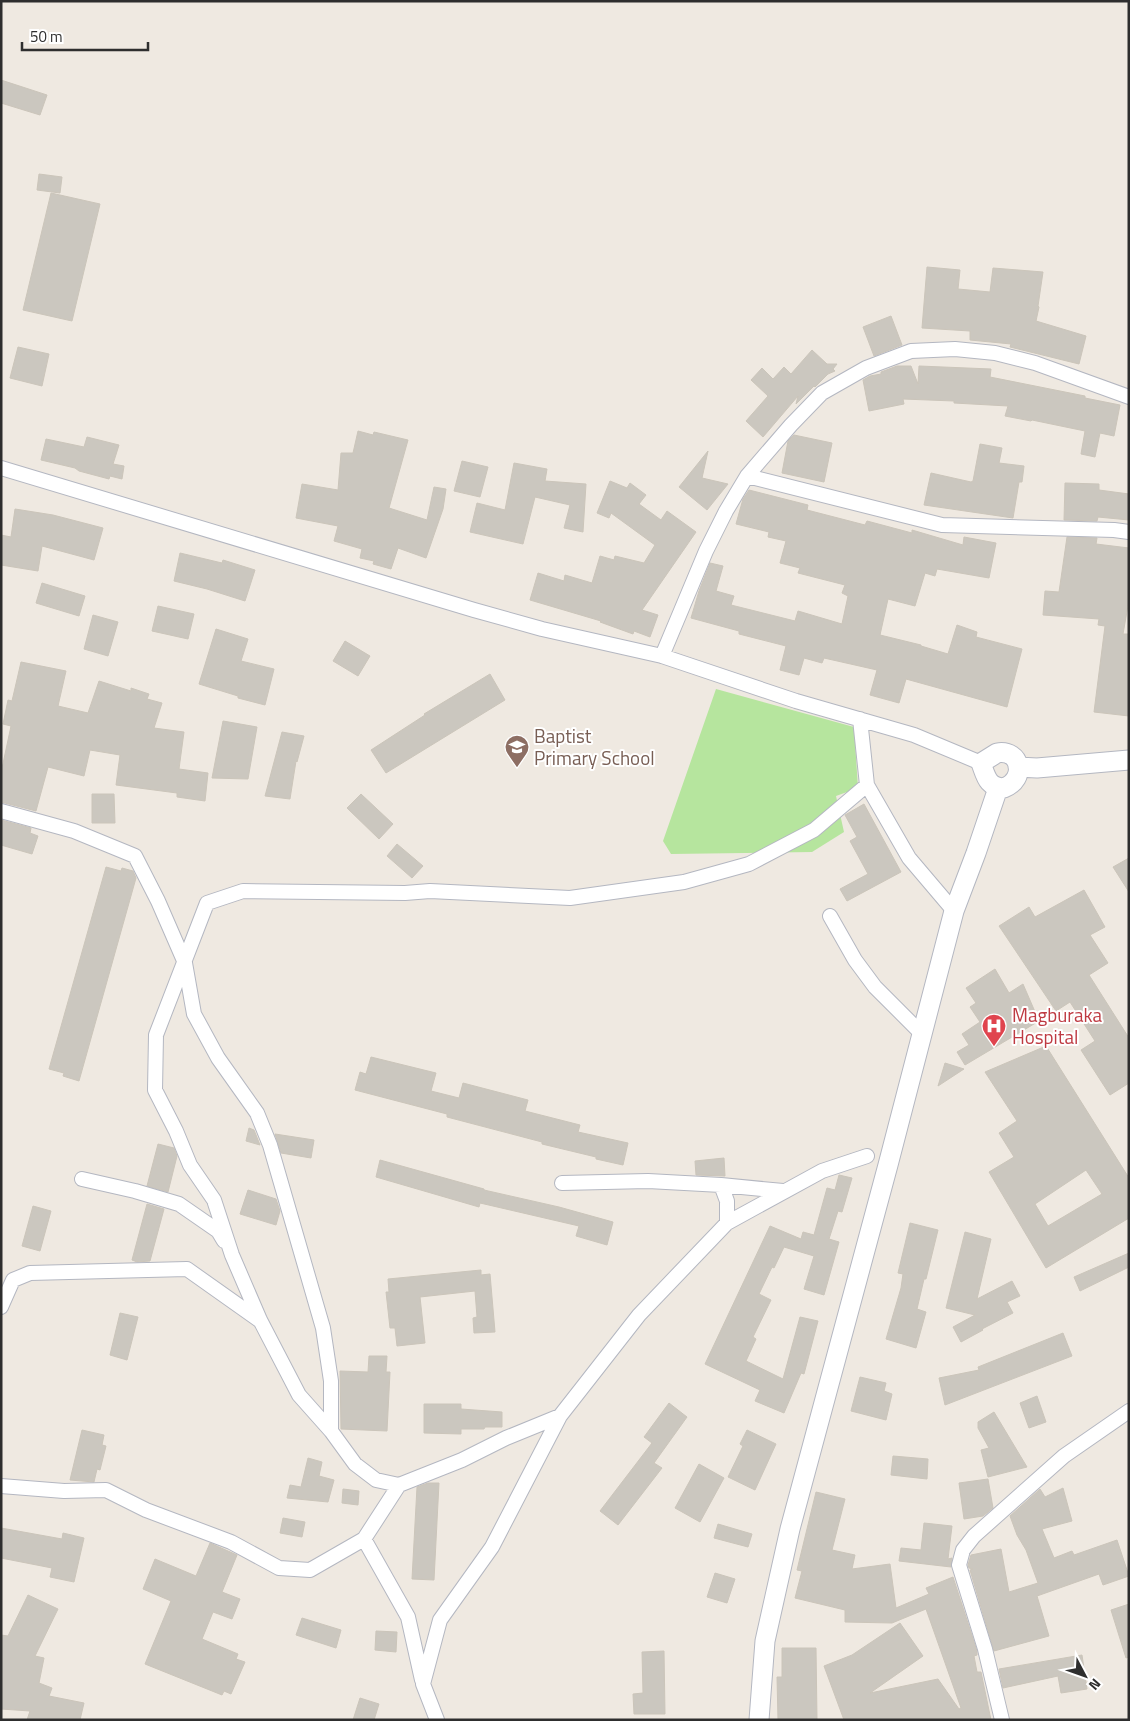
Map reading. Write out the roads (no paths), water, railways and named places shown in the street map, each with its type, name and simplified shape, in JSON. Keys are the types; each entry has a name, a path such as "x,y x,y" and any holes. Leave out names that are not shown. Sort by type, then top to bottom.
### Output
{"street":[{"path":"662,656 706,551 726,511 747,476 791,425 822,393 866,368 911,352 955,349 995,354 1035,363 1129,397"},
{"path":"1,468 474,610 542,629 662,656 796,700 914,735 981,763 988,781 998,788 1004,788 1014,782 1018,775 1018,766 1013,757 1001,752 981,763"},
{"path":"747,476 942,525 1129,532"},
{"path":"860,719 867,784 909,858 954,910"},
{"path":"1018,766 1037,768 1129,760"},
{"path":"560,1416 506,1438 462,1460 399,1485 376,1480 355,1464 331,1431 299,1395 260,1320 232,1255 214,1200 190,1165 176,1131 155,1090 156,1035 207,904 243,891 405,893 430,891 570,898 684,882 749,864 814,830 867,784"},
{"path":"759,1720 765,1641 790,1529 954,910 998,788"},
{"path":"1,811 74,831 135,856 185,963 194,1014 218,1058 257,1113 270,1145 323,1328 331,1381 331,1431"},
{"path":"830,916 855,960 875,987 922,1034"},
{"path":"423,1684 440,1620 492,1547 560,1416 639,1315 727,1222 822,1171 867,1156"},
{"path":"82,1179 136,1191 180,1204 218,1231 232,1255"},
{"path":"562,1183 648,1181 783,1191"},
{"path":"721,1185 727,1200 727,1222"},
{"path":"1,1307 13,1280 30,1273 187,1269 260,1320"},
{"path":"1002,1720 985,1649 959,1565 963,1550 974,1536 1064,1456 1129,1411"},
{"path":"1,1486 64,1491 106,1490 146,1510 231,1542 279,1568 310,1570 364,1539 399,1485"},
{"path":"364,1539 408,1616 423,1684 437,1720"}],"place":[{"name":"Baptist Primary School","path":"517,768"},
{"name":"Magburaka Hospital","path":"994,1047"}]}
